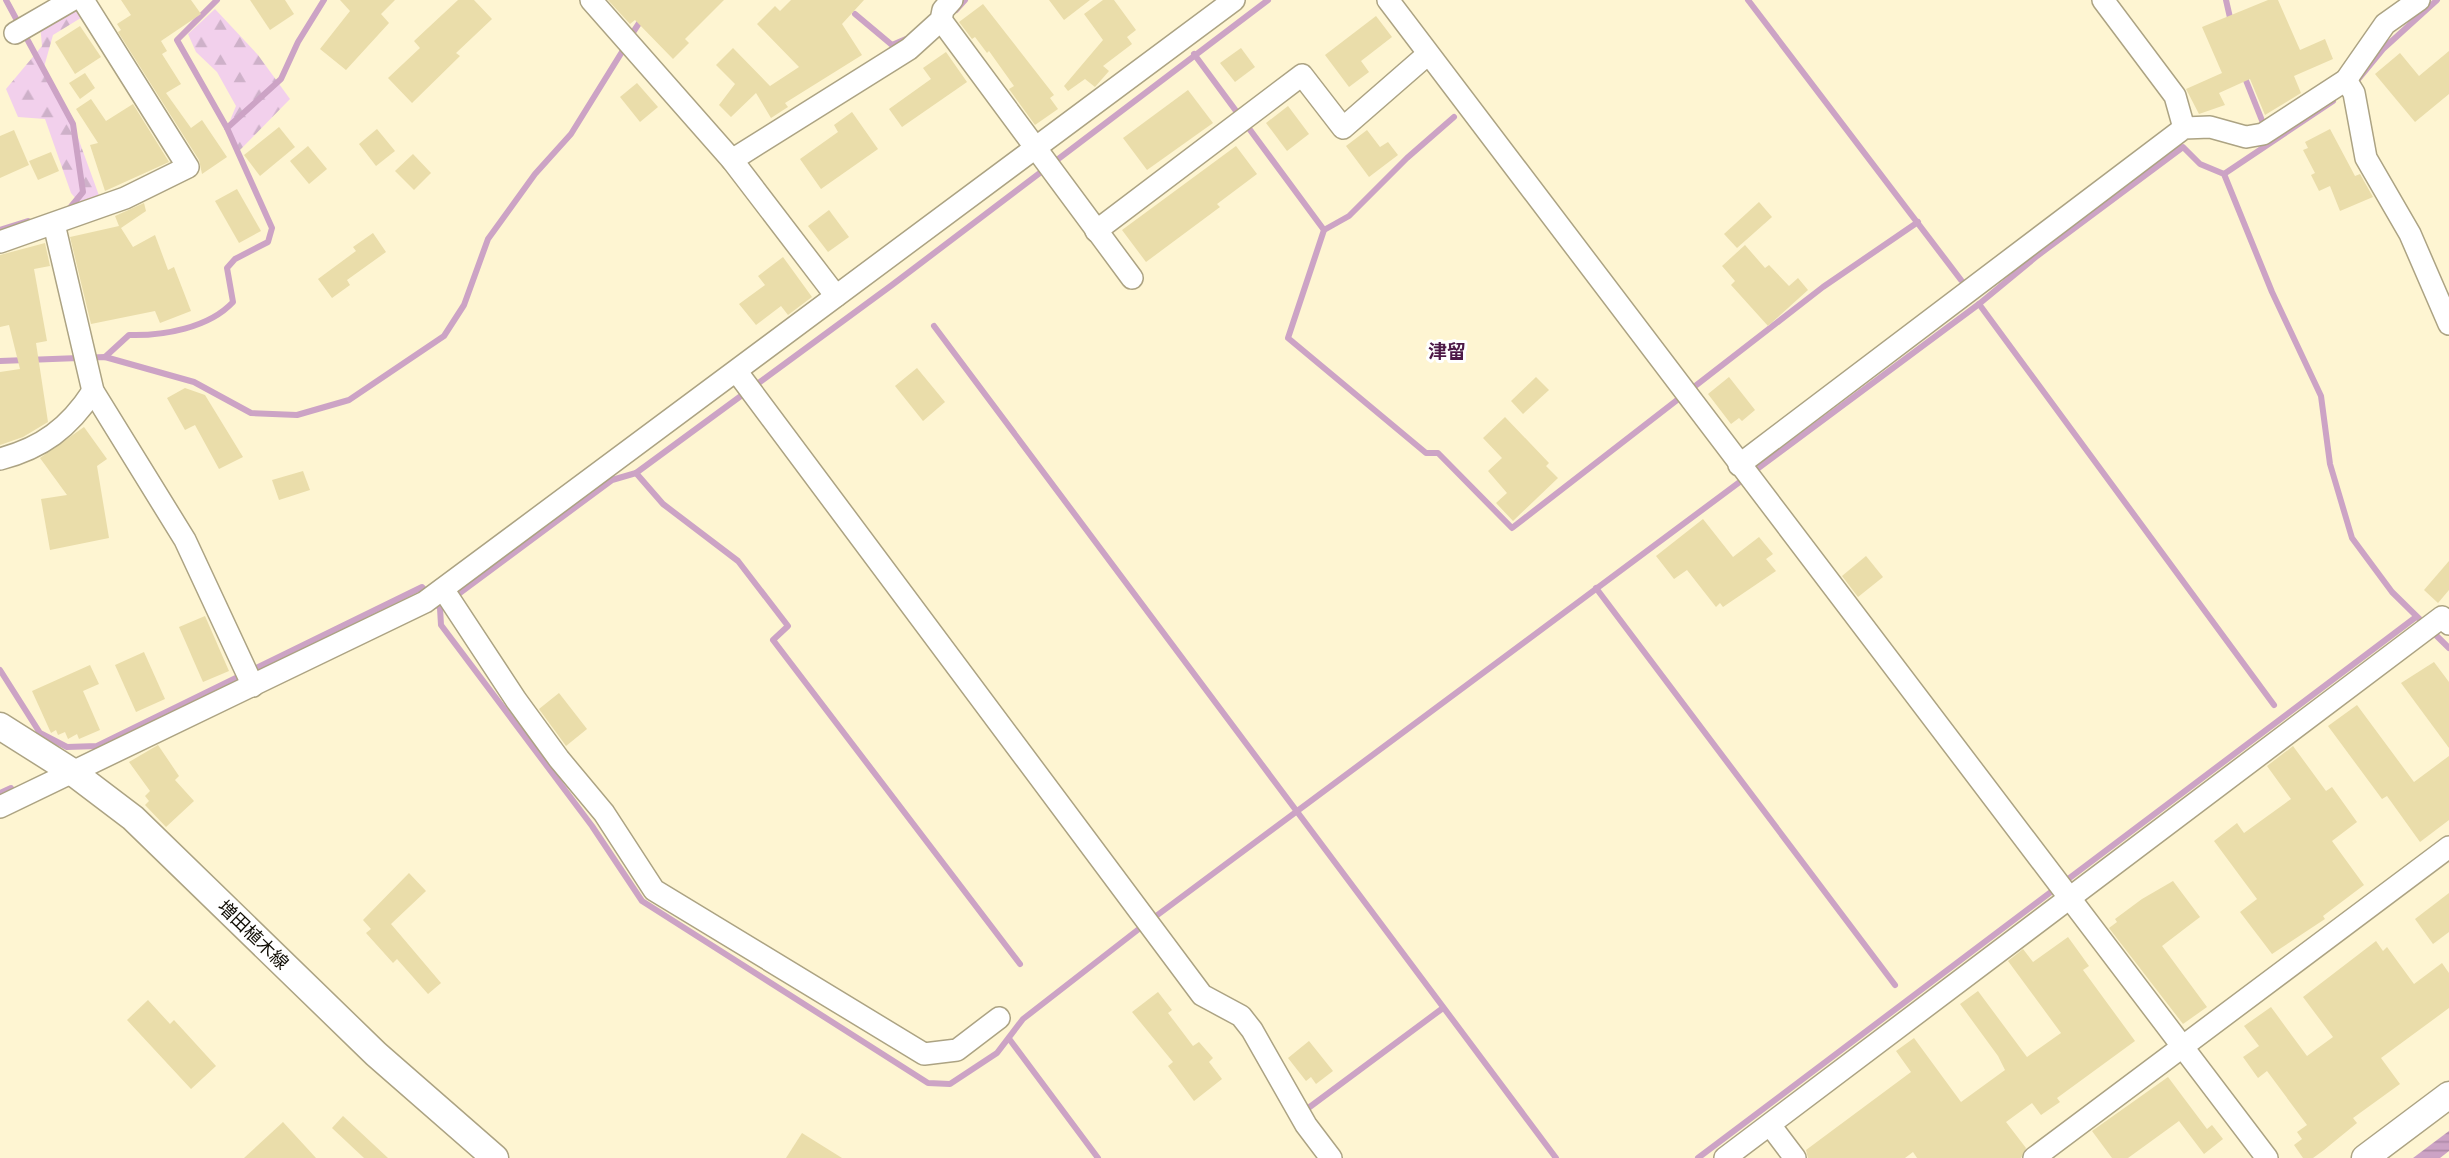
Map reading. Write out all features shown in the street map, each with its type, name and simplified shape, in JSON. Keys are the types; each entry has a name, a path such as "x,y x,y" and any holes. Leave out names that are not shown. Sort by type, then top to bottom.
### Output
{"street":[{"path":"28,19 72,0"},
{"path":"0,242 125,198 188,167 83,0"},
{"path":"591,0 732,160 836,296"},
{"path":"0,807 249,677 441,597 836,296 1037,152 1234,0"},
{"path":"1388,0 2267,1158"},
{"path":"2103,0 2175,96 2184,128"},
{"path":"1745,472 2184,128 2210,127 2246,137 2263,134 2350,87 2385,24 2419,0"},
{"path":"732,160 909,49 945,10 1037,152 1132,278"},
{"path":"1096,231 1302,75 1343,128 1429,54"},
{"path":"2350,87 2366,158 2410,234 2449,324"},
{"path":"54,224 93,391 185,540 249,677"},
{"path":"737,372 1202,995 1241,1016 1252,1030 1306,1125 1331,1158"},
{"path":"0,459 25,452 53,438 78,415 93,391"},
{"path":"441,597 559,760 604,813 654,890 924,1054 957,1050 994,1023"},
{"path":"1725,1158 1770,1125 2064,889 2435,627"},
{"name":"増田植木線","path":"0,726 71,771 133,818 376,1054 495,1158"},
{"path":"2034,1158 2449,847"},
{"path":"2365,1158 2449,1095"},
{"path":"1770,1125 1795,1158"}],"green space":[{"path":"75,4 84,16 53,35 44,67 73,124 101,201 83,207 71,193 45,119 18,117 6,89 42,46 40,24"},
{"path":"215,9 258,55 290,99 238,152 227,128 236,106 217,72 196,52 188,34"}],"shaded area":[{"path":"2449,1131 2449,1151 2440,1158 2413,1158"}],"building":[{"path":"121,0 191,0 201,14 161,41 167,51 162,54 181,84 166,93 191,128 202,120 227,157 202,174 199,160 118,32 121,30 117,24 131,15"},
{"path":"250,0 285,0 294,14 270,30"},
{"path":"340,0 395,0 381,14 389,23 346,70 320,49 350,11"},
{"path":"458,0 474,0 492,19 456,53 460,56 412,103 388,78 420,48 414,41"},
{"path":"608,0 724,0 685,39 689,43 673,59 635,20 630,24"},
{"path":"791,0 864,0 842,24 862,55 785,103 788,107 771,118 756,93 731,117 719,105 735,84 716,65 733,48 770,86 799,67 757,24 775,6 780,11"},
{"path":"1049,0 1090,0 1064,20"},
{"path":"1103,0 1114,0 1136,30 1127,37 1132,44 1103,66 1109,71 1095,87 1085,79 1068,91 1064,86 1103,40 1084,14"},
{"path":"2268,0 2278,0 2300,50 2325,39 2333,59 2294,76 2301,93 2265,115 2250,79 2219,93 2225,105 2199,114 2186,89 2222,73 2202,27"},
{"path":"983,4 1054,95 1050,98 1058,109 1035,125 1009,89 1014,86 989,51 987,53 975,37 972,39 959,22"},
{"path":"1376,16 1392,37 1361,61 1369,72 1349,87 1325,55"},
{"path":"80,26 101,57 75,74 55,42"},
{"path":"1241,48 1255,67 1235,82 1220,63"},
{"path":"2449,51 2449,94 2415,122 2375,74 2400,53 2419,76"},
{"path":"946,52 967,82 902,127 889,109 931,79 923,68"},
{"path":"85,73 95,88 80,99 69,83"},
{"path":"637,83 658,107 640,122 620,97"},
{"path":"1188,90 1213,123 1147,170 1123,138"},
{"path":"91,99 106,121 133,104 169,162 105,191 90,145 98,143 76,109"},
{"path":"1288,106 1309,134 1287,151 1266,123"},
{"path":"852,112 878,149 821,189 800,159 838,132 834,125"},
{"path":"279,127 295,147 260,176 244,155"},
{"path":"377,129 395,151 376,166 359,144"},
{"path":"2330,129 2355,176 2360,174 2373,197 2340,211 2330,186 2319,191 2311,175 2315,173 2303,150 2308,148 2305,142"},
{"path":"14,130 29,165 0,178 0,136"},
{"path":"1367,130 1380,147 1388,142 1398,155 1369,177 1346,146"},
{"path":"308,146 327,169 309,184 290,161"},
{"path":"1236,146 1257,174 1217,204 1220,207 1146,262 1122,230"},
{"path":"51,152 59,171 38,180 29,161"},
{"path":"413,154 431,173 414,190 395,171"},
{"path":"237,189 261,231 239,243 215,201"},
{"path":"1759,202 1772,217 1737,248 1724,234"},
{"path":"144,203 146,211 121,228 133,247 155,235 168,270 174,267 191,311 160,323 155,311 91,324 70,237 119,226 115,216"},
{"path":"829,210 849,237 828,252 808,226"},
{"path":"373,233 386,252 347,280 350,285 332,298 318,279 356,251 353,247"},
{"path":"45,243 50,266 34,269 47,341 36,343 48,422 23,437 0,445 0,372 20,369 9,325 0,327 0,255"},
{"path":"1745,245 1765,268 1769,265 1789,286 1798,278 1808,290 1768,326 1731,285 1735,281 1722,266"},
{"path":"783,257 812,297 788,315 781,306 756,325 739,304 765,285 758,276"},
{"path":"917,368 945,402 923,421 895,386"},
{"path":"1536,377 1549,390 1523,414 1511,401"},
{"path":"1729,377 1755,410 1742,421 1739,418 1731,424 1708,394"},
{"path":"185,388 205,395 243,457 219,469 195,425 185,430 167,398"},
{"path":"1505,417 1549,463 1546,466 1558,478 1513,521 1496,503 1507,493 1488,471 1502,458 1483,438"},
{"path":"84,427 107,459 97,466 109,538 50,550 41,499 67,495 40,458"},
{"path":"303,471 310,490 279,500 272,480"},
{"path":"1703,519 1733,557 1759,537 1773,554 1766,559 1776,571 1723,607 1720,603 1716,607 1687,570 1674,579 1656,556"},
{"path":"1866,556 1883,577 1858,597 1842,576"},
{"path":"2449,561 2449,590 2438,603 2424,590"},
{"path":"205,616 229,671 203,682 179,627"},
{"path":"144,652 165,699 136,712 115,665"},
{"path":"2434,662 2449,682 2449,748 2401,683"},
{"path":"90,665 99,684 83,691 100,730 79,739 77,734 68,739 65,732 58,735 56,730 51,733 32,691"},
{"path":"559,693 587,729 566,746 539,709"},
{"path":"2357,705 2414,782 2449,756 2449,820 2420,842 2387,796 2382,799 2328,726"},
{"path":"158,745 179,776 175,780 194,801 166,827 145,805 149,801 145,796 150,791 129,762"},
{"path":"2293,746 2326,791 2332,787 2357,822 2332,841 2364,885 2323,916 2325,919 2272,954 2240,912 2257,899 2214,841 2237,823 2244,833 2291,799 2267,766"},
{"path":"409,873 426,891 391,924 441,983 428,994 397,959 393,963 366,933 371,929 363,920"},
{"path":"2173,881 2200,917 2162,946 2207,1007 2183,1024 2109,928 2117,922 2115,919 2142,899"},
{"path":"2449,893 2449,932 2433,944 2415,919"},
{"path":"2068,937 2089,966 2083,970 2135,1041 2057,1098 2060,1102 2041,1115 2032,1103 2006,1122 2026,1148 2021,1158 1917,1158 1913,1152 1905,1158 1808,1158 1806,1150 1911,1072 1896,1051 1914,1038 1961,1102 2005,1070 1998,1056 1960,1004 1978,991 2027,1057 2061,1033 2008,961 2023,949 2033,962"},
{"path":"2376,941 2383,951 2387,947 2414,984 2442,963 2449,973 2449,1008 2381,1058 2400,1084 2353,1118 2357,1123 2324,1150 2313,1158 2303,1158 2294,1145 2302,1139 2297,1132 2307,1125 2267,1071 2258,1078 2243,1057 2259,1046 2244,1026 2271,1007 2307,1056 2333,1037 2303,997"},
{"path":"1158,992 1172,1010 1168,1013 1193,1046 1199,1042 1213,1058 1209,1062 1222,1079 1194,1101 1168,1066 1173,1062 1132,1012"},
{"path":"148,1000 170,1024 174,1020 216,1066 191,1089 127,1020"},
{"path":"1309,1041 1333,1071 1316,1084 1311,1077 1306,1081 1288,1058"},
{"path":"2168,1077 2207,1129 2212,1125 2223,1139 2204,1154 2179,1121 2128,1158 2112,1158 2092,1131"},
{"path":"343,1116 388,1158 364,1158 332,1128"},
{"path":"283,1122 316,1158 244,1158"},
{"path":"802,1133 842,1158 786,1158"}],"waterway":[{"path":"6,0 73,124 83,192 69,209"},
{"path":"217,0 177,40 227,128"},
{"path":"105,357 129,335 185,329 211,318 233,302 227,268 235,259 268,242 272,228 227,128 281,79 298,42 324,0"},
{"path":"956,10 965,0"},
{"path":"453,598 612,480 636,473 892,285 1268,0"},
{"path":"1748,0 1961,280"},
{"path":"2226,0 2231,22"},
{"path":"2355,83 2383,49 2437,0"},
{"path":"855,14 892,45 906,39"},
{"path":"630,37 643,17"},
{"path":"0,361 105,357 194,382 251,413 297,415 349,400 444,336 464,305 488,239 535,174 571,134 625,47"},
{"path":"1194,54 1324,230 1288,338 1426,453 1438,453 1512,528 1823,287 1918,222"},
{"path":"2243,73 2263,123"},
{"path":"2224,174 2333,101"},
{"path":"1324,230 1349,216 1407,158 1454,117"},
{"path":"0,670 40,733 67,747 97,746 422,587 440,608 441,625 592,826 642,901 928,1083 950,1084 997,1053 1023,1019 1144,925 1979,304 2037,256 2183,147 2200,164 2224,174 2272,292 2321,396 2330,464 2352,538 2392,592 2449,648"},
{"path":"0,230 28,221"},
{"path":"1979,304 2274,705"},
{"path":"934,326 1556,1158"},
{"path":"636,473 663,504 738,561 788,626 773,640 1020,964"},
{"path":"1596,588 1895,985"},
{"path":"1698,1158 2416,617"},
{"path":"0,793 11,788"},
{"path":"1307,1109 1443,1008"},
{"path":"1010,1040 1098,1158"}],"district":[{"name":"津留","path":"1447,352"}]}
